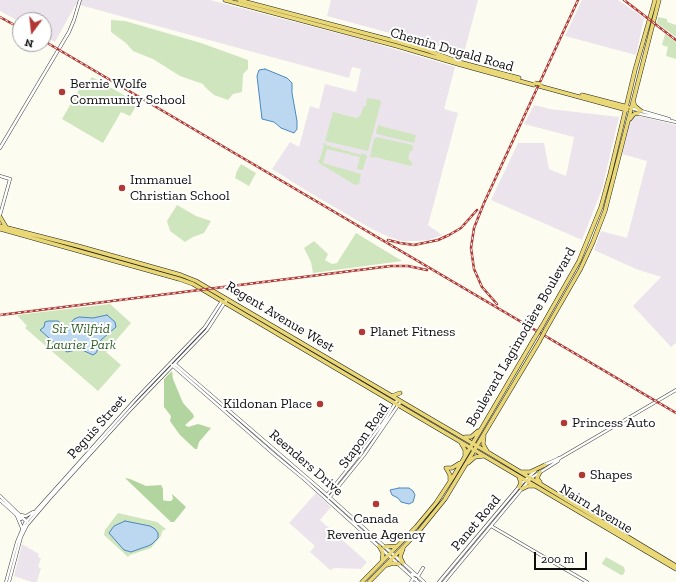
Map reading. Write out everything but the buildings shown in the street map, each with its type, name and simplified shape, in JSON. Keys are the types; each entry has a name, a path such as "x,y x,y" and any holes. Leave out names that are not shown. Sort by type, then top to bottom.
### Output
{"main road":[{"name":"Chemin Dugald Road","path":"225,0 394,45 452,63 631,110"},
{"name":"Chemin Dugald Road","path":"239,0 398,42 459,62 535,84"},
{"name":"Boulevard Lagimodière Boulevard","path":"362,582 426,516 450,482 571,276 590,235 608,184 629,96 655,0"},
{"name":"Boulevard Lagimodière Boulevard","path":"369,582 403,548 439,507 465,467 575,279 592,242 609,196 659,0"},
{"path":"614,105 622,103 629,96"},
{"path":"628,121 633,115 639,112 633,101"},
{"path":"614,105 622,113 623,122"},
{"path":"0,216 7,228"},
{"name":"Regent Avenue West","path":"0,226 119,258 161,272"},
{"name":"Regent Avenue West","path":"0,229 114,261 196,281 334,366 345,368 473,443 519,474"},
{"path":"114,261 119,258"},
{"name":"Regent Avenue West","path":"310,350 470,448 528,479"},
{"path":"392,396 400,393"},
{"path":"424,420 426,416"},
{"path":"461,437 471,438 481,430"},
{"path":"484,433 483,444 489,453"},
{"path":"450,482 450,475 446,468 453,468 464,458 465,450 461,442"},
{"path":"465,467 475,457 484,456"},
{"path":"536,487 528,485 520,488 521,483 519,474 530,472 545,465"},
{"path":"540,472 538,480 545,487"},
{"name":"Nairn Avenue","path":"528,479 536,487 552,494 676,569"},
{"name":"Nairn Avenue","path":"528,479 545,487 552,494"},
{"path":"379,546 383,554 381,563"},
{"path":"384,546 398,546"},
{"name":"Nairn Avenue","path":"639,546 676,566"},
{"path":"383,568 393,563 401,565 400,557 403,548"}],"street":[{"path":"0,148 68,32 74,20 80,0"},
{"name":"Chemin Dugald Road","path":"631,110 675,122"},
{"path":"0,176 10,180 0,216"},
{"name":"Peguis Street","path":"10,582 21,537 27,523 173,364 211,325 225,300"},
{"name":"Peguis Street","path":"6,582 21,531 35,511 136,399 173,364"},
{"name":"Reenders Drive","path":"173,364 384,546 390,554"},
{"path":"528,479 560,458 676,390"},
{"name":"Stapon Road","path":"327,497 361,457 374,434 399,400"},
{"name":"Stapon Road","path":"327,497 333,493 378,436 396,404"},
{"path":"380,427 376,419 384,420"},
{"path":"374,434 378,436"},
{"path":"528,479 545,465 552,463"},
{"name":"Panet Road","path":"444,582 528,479"},
{"path":"333,493 334,501"},
{"path":"0,496 17,514 22,526 21,531"},
{"name":"Reenders Drive","path":"327,497 334,501 379,546 394,557 413,581"},
{"path":"0,500 27,523"},
{"path":"17,514 26,516 35,511"},
{"path":"491,525 587,582"},
{"name":"Panet Road","path":"439,582 491,525"},
{"path":"401,565 414,576 418,576 423,568 418,572 413,572"},
{"name":"Reenders Drive","path":"401,565 413,572 424,582"},
{"path":"413,581 419,579 424,582"},
{"path":"413,581 418,582"}],"shaded area":[{"path":"0,0 210,0 360,39 455,67 444,109 458,113 428,225 442,235 429,240 416,241 402,241 389,237 370,228 272,169 290,142 299,147 310,106 319,109 325,84 356,92 361,69 352,67 349,78 76,4 55,42 52,40 52,12 12,12 12,18 0,11"},
{"path":"331,0 478,0 464,53 327,16"},
{"path":"582,0 618,0 644,18 636,55 565,36"},
{"path":"534,105 550,109 619,117 602,189 582,240 491,200 518,143 544,143 549,169 566,176 574,137 524,124"},
{"path":"635,115 676,125 676,343 671,347 633,306 661,277 636,269 594,250 601,231 627,238 647,161 622,154 630,120"},
{"path":"316,493 331,507 320,520 367,562 361,569 335,568 330,570 310,552 315,546 289,523"},
{"path":"22,544 39,554 38,557 41,558 38,567 41,568 37,582 32,582 14,576"}],"green space":[{"path":"658,17 667,19 667,22 676,25 676,37 657,23"},
{"path":"111,20 125,21 201,43 248,60 248,69 243,74 242,92 233,94 228,100 214,95 203,84 180,76 153,59 133,51 126,43 111,32"},
{"path":"665,34 676,42 676,59 666,56 668,47 662,45"},
{"path":"92,77 138,103 130,116 121,112 103,143 62,119 83,83 87,85"},
{"path":"366,98 380,100 381,102 368,151 325,141 333,112 356,118 360,116 364,106 366,106"},
{"path":"379,124 380,126 416,135 414,143 377,134 376,132"},
{"path":"376,137 412,145 412,151 410,151 408,158 413,164 411,166 371,157 374,139"},
{"path":"324,143 326,145 361,155 361,153 367,156 363,169 361,170 357,169 360,157 327,149 323,163 361,174 359,184 355,185 319,163 318,161 324,145 322,144"},
{"path":"241,164 256,173 249,186 235,178"},
{"path":"177,205 196,216 211,221 204,233 185,242 170,231 167,221"},
{"path":"356,233 402,261 313,273 311,262 304,248 314,241 328,254 325,260 332,264 337,263"},
{"name":"Sir Wilfrid Laurier Park","path":"110,304 131,323 106,352 121,365 98,391 25,328 27,326 17,315"},
{"path":"172,371 173,379 183,403 194,417 185,425 188,427 198,424 211,428 199,442 197,449 195,449 180,435 170,421 171,416 164,407 164,379"},
{"path":"125,478 146,486 161,485 163,489 163,500 171,501 173,499 172,494 186,507 174,522 171,522"},
{"path":"118,513 157,522 166,529 162,531 161,536 151,548 128,557 104,535 105,530"},
{"path":"606,557 624,567 625,571 623,575 602,564"}],"water":[{"path":"265,69 287,78 292,83 292,93 297,121 297,129 294,133 281,128 274,122 262,119 257,76 259,70"},
{"path":"107,315 115,322 116,327 101,340 98,344 96,353 93,355 80,349 67,352 40,330 44,327 45,322 48,321 58,321 67,328 74,319 79,317 93,318"},
{"path":"409,488 413,491 415,495 413,502 409,504 401,502 398,498 392,495 390,490"},
{"path":"125,521 150,526 158,533 158,538 152,544 131,552 124,550 109,533 114,526"}],"railway":[{"path":"497,304 482,287 474,269 471,248 474,228 484,203 578,0"},
{"path":"624,0 676,40"},
{"path":"0,17 12,24"},
{"path":"52,46 676,413"},
{"path":"388,240 414,245 438,240 461,228 477,210"},
{"path":"0,315 391,266 408,266 427,270"}],"place":[{"name":"Bernie Wolfe Community School","path":"62,92"},
{"name":"Immanuel Christian School","path":"122,188"},
{"name":"Planet Fitness","path":"362,332"},
{"name":"Kildonan Place","path":"320,404"},
{"name":"Princess Auto","path":"564,423"},
{"name":"Shapes","path":"582,475"},
{"name":"Canada Revenue Agency","path":"376,504"}]}
